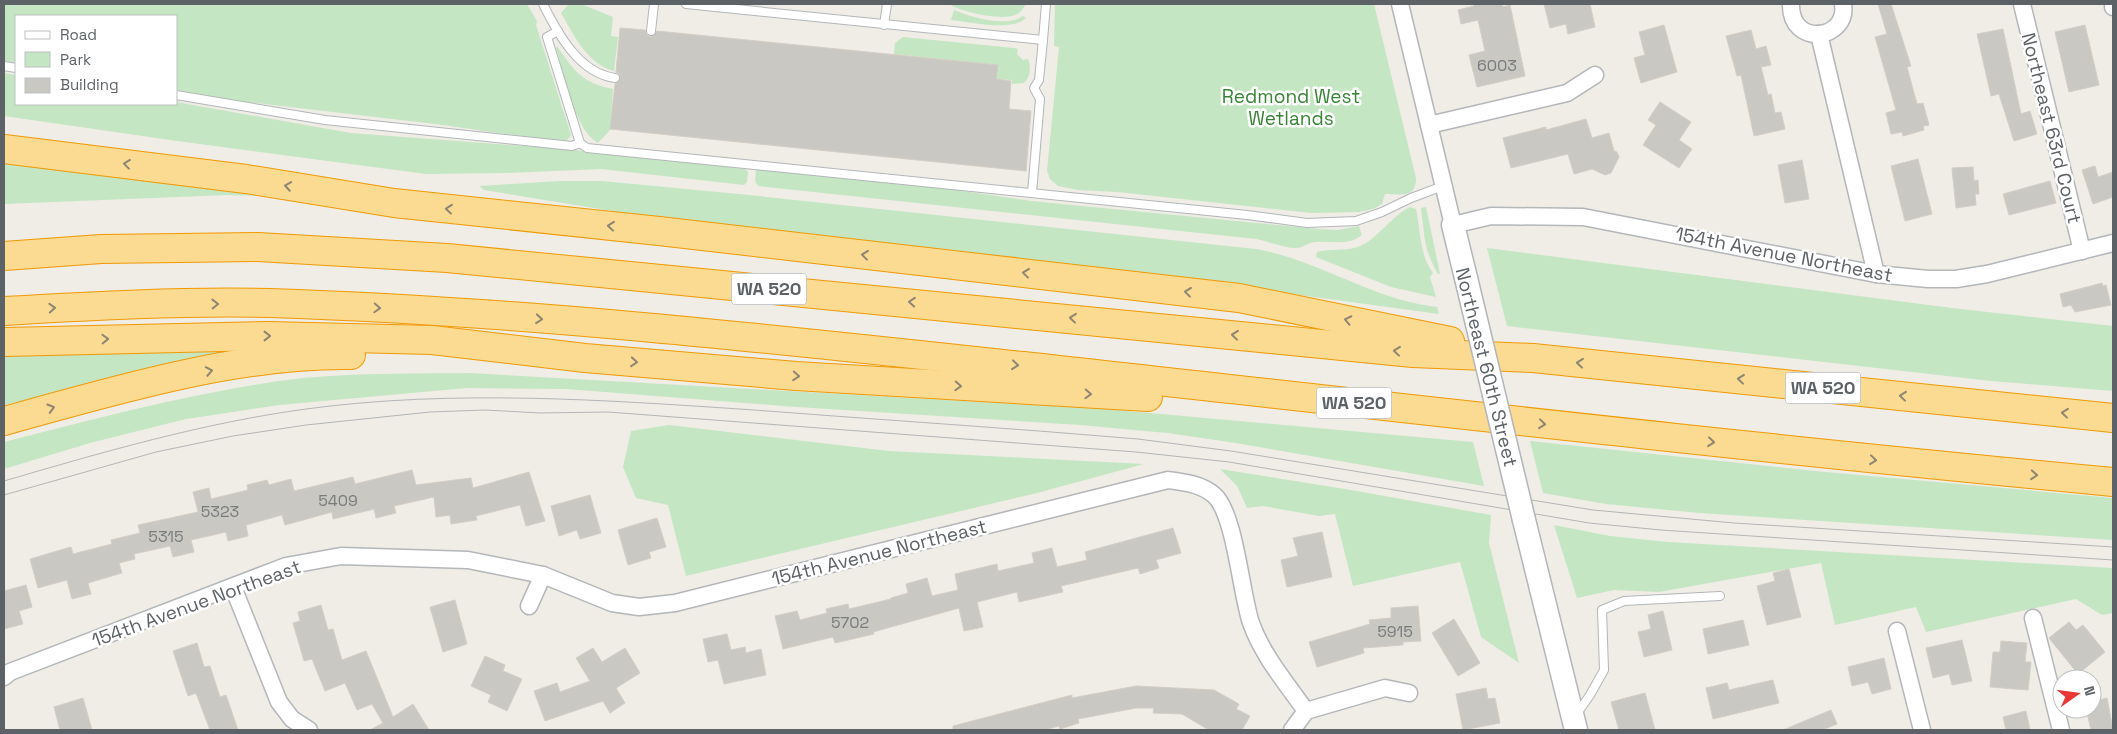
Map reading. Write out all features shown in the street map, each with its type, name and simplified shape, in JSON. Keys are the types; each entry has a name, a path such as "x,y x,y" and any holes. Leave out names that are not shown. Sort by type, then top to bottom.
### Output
{"highway":[{"path":"4,149 246,179 394,203 659,231 1239,298 1533,358"},
{"name":"WA 520","path":"4,256 101,249 258,247 447,258 1413,353 1533,358 2113,418"},
{"name":"WA 520","path":"4,310 107,305 265,303 442,311 783,339 1458,415 1897,462 2113,482"},
{"path":"4,342 269,336 432,340 585,358 796,376 1458,415"},
{"path":"4,421 167,379 236,365 300,357 345,355 585,358"}],"street":[{"name":"Northeast 60th Street","path":"1400,4 1575,724"},
{"path":"1791,4 1793,20 1798,27 1805,32 1819,34 1831,31 1838,25 1842,17 1843,4"},
{"name":"Northeast 63rd Court","path":"2022,4 2082,251"},
{"path":"1819,34 1876,274"},
{"path":"1429,124 1567,93 1595,75"},
{"name":"154th Avenue Northeast","path":"1453,225 1491,216 1583,217 1876,274 1956,280 2113,244"},
{"name":"154th Avenue Northeast","path":"4,677 10,672 102,635 286,566 340,556 468,560 543,574 612,602 640,607 674,604 1168,480 1197,485 1215,496 1226,514 1250,622 1262,649 1306,711"},
{"path":"529,606 543,574"},
{"path":"233,587 279,702 292,719 308,730"},
{"path":"2033,618 2061,730"},
{"path":"1897,632 1922,730"},
{"path":"1292,730 1306,711 1385,688 1409,693"}],"lane":[{"path":"543,4 569,48 590,70 606,77 615,78"},
{"path":"650,31 654,4"},
{"path":"686,4 1042,40"},
{"path":"884,25 887,4"},
{"path":"1032,193 1040,99 1034,88 1039,80 1046,4"},
{"path":"558,31 547,37 580,143 587,148 1247,215 1307,223 1356,221 1443,186"},
{"path":"178,95 325,120 572,146 580,143"},
{"path":"1575,724 1604,670 1602,610 1624,601 1720,596"}],"green space":[{"path":"4,4 527,4 537,21 536,25 571,135 566,142 561,142 443,125 247,102 178,90 178,15 15,15 15,63 4,61"},
{"path":"569,4 581,4 613,17 611,36 618,37 614,71 596,62 582,48 561,13"},
{"path":"949,4 1026,4 1017,14 1001,17 972,13"},
{"name":"Redmond West Wetlands","path":"1055,4 1374,4 1416,178 1413,189 1406,194 1385,194 1382,204 1373,209 1359,212 1311,213 1117,192 1078,190 1058,186 1050,179 1047,171 1059,47 1054,46"},
{"path":"954,10 989,20 1008,21 1023,16 1026,18 1011,24 980,24 951,20"},
{"path":"903,37 1018,49 1017,54 1023,60 1028,59 1029,74 1024,83 1012,84 1012,80 996,79 997,65 894,54 895,43"},
{"path":"557,46 580,75 594,83 613,89 610,130 598,143 582,126 576,114 566,86"},
{"path":"4,73 15,75 15,105 178,105 178,102 351,133 565,149 745,169 748,172 747,182 744,185 601,169 426,174 4,116"},
{"path":"4,156 328,198 227,195 4,204"},
{"path":"762,169 928,186 1032,201 1319,229 1337,230 1359,226 1362,235 1352,241 1313,242 1297,248 1290,248 1256,239 758,186 755,181 756,170"},
{"path":"559,181 602,181 749,195 1256,249 1302,262 1391,297 1437,307 1439,314 1255,289 765,236 484,190 479,186"},
{"path":"1410,207 1416,209 1425,258 1433,273 1430,277 1436,297 1391,287 1316,257 1317,252 1360,246"},
{"path":"1426,207 1440,274 1438,274 1433,265 1425,242 1421,208"},
{"path":"1487,248 1952,308 2113,326 2113,391 1991,381 1507,326"},
{"path":"252,345 4,405 4,355"},
{"path":"470,373 1106,409 1473,442 1484,486 1236,443 1167,433 1080,425 797,407 566,389 467,388 279,405 186,419 90,443 4,469 4,442 200,395 291,379 368,374"},
{"path":"669,425 889,451 1144,464 1037,493 686,576 668,505 636,498 623,467 631,431"},
{"path":"1530,441 1815,471 2113,498 2113,540 1699,513 1606,504 1543,493"},
{"path":"1220,469 1491,515 1489,543 1519,663 1481,637 1460,562 1353,586 1335,514 1319,516 1263,506 1247,508 1237,486"},
{"path":"1554,525 1610,536 1668,542 2113,568 2113,613 2102,615 2076,599 1926,632 1916,607 1835,625 1821,563 1659,592 1614,590 1577,598"}],"building":[{"path":"1473,4 1502,4 1503,7 1510,5 1525,76 1477,87 1469,55 1485,51 1478,20 1461,24 1458,10 1474,6"},
{"path":"1544,4 1590,4 1595,27 1568,34 1566,24 1550,28"},
{"path":"1878,4 1891,4 1911,66 1907,67 1917,104 1923,103 1929,125 1923,126 1924,130 1903,136 1902,132 1891,134 1886,113 1896,110 1875,37 1887,34"},
{"path":"1664,25 1677,72 1641,83 1634,58 1645,55 1639,32"},
{"path":"2085,25 2099,85 2069,92 2055,32"},
{"path":"620,28 645,30 647,35 651,37 657,31 998,65 996,79 1011,81 1009,109 1031,111 1026,171 610,129 615,84 620,79 619,74 616,72"},
{"path":"2003,29 2021,114 2030,111 2037,134 2014,141 1999,94 1991,96 1977,34"},
{"path":"1751,30 1756,49 1766,46 1771,65 1761,67 1768,95 1771,94 1775,113 1781,112 1785,129 1754,136 1741,75 1737,76 1726,36"},
{"path":"1660,102 1691,122 1679,140 1692,149 1679,168 1643,145 1656,125 1648,120"},
{"path":"1586,119 1592,138 1609,133 1614,151 1617,152 1619,157 1611,173 1605,175 1592,169 1574,174 1568,154 1511,168 1503,138 1546,127 1546,130"},
{"path":"1918,159 1932,214 1905,221 1891,166"},
{"path":"1802,160 1809,199 1785,203 1778,165"},
{"path":"2095,166 2098,177 2113,172 2113,197 2093,204 2082,170"},
{"path":"1973,167 1974,181 1978,180 1979,194 1975,194 1976,205 1956,208 1952,168"},
{"path":"2050,181 2056,203 2009,215 2003,194"},
{"path":"2102,283 2103,286 2106,285 2111,305 2075,312 2071,305 2063,307 2060,294"},
{"path":"412,470 416,485 471,478 473,488 529,472 545,521 526,526 520,505 476,516 477,520 451,524 450,515 436,517 434,497 394,506 396,513 376,518 374,509 333,519 332,512 285,525 282,515 246,525 248,536 228,541 226,532 191,540 194,552 173,557 170,546 134,554 135,559 119,563 122,573 88,583 91,594 72,599 67,580 38,588 30,559 71,547 73,554 112,544 111,540 140,533 138,525 198,512 193,492 209,488 211,499 248,490 247,485 267,480 269,485 291,479 294,491 353,477 355,484"},
{"path":"590,495 601,533 580,539 577,530 559,536 551,506"},
{"path":"657,518 666,547 649,552 651,558 628,565 618,530"},
{"path":"1173,528 1181,553 1156,560 1159,568 1140,574 1138,568 1061,586 1063,592 1019,602 1017,592 977,602 983,627 964,631 959,608 873,632 874,634 835,643 833,637 783,649 775,616 797,611 800,620 827,613 826,609 848,604 849,609 891,599 908,593 906,584 927,578 932,596 958,590 955,574 997,564 998,571 1034,563 1032,553 1052,548 1057,567 1087,560 1085,552"},
{"path":"1322,532 1332,577 1287,587 1281,560 1298,556 1293,538"},
{"path":"1789,569 1801,617 1767,625 1757,586 1775,581 1773,573"},
{"path":"26,585 32,607 19,611 23,624 4,629 4,591"},
{"path":"455,600 467,644 443,652 430,607"},
{"path":"321,605 328,630 333,629 342,660 366,651 393,717 413,704 429,730 370,730 383,723 372,704 357,710 345,683 325,691 312,659 304,661 293,623 300,621 298,612"},
{"path":"1418,606 1421,641 1403,642 1403,645 1363,648 1364,653 1317,667 1309,642 1370,624 1369,620 1391,618 1391,608"},
{"path":"1663,611 1672,650 1644,657 1638,632 1651,629 1648,615"},
{"path":"1454,619 1480,663 1458,676 1432,633"},
{"path":"1743,620 1749,645 1708,654 1703,629"},
{"path":"2069,622 2076,630 2083,625 2105,652 2084,669 2074,669 2049,638"},
{"path":"727,634 731,650 745,647 746,653 761,649 766,675 724,684 718,660 708,662 703,639"},
{"path":"1962,640 1972,681 1952,685 1949,674 1933,678 1926,648"},
{"path":"2001,641 2027,643 2025,662 2031,662 2028,690 1990,687 1993,652 2000,652"},
{"path":"197,643 204,667 210,666 220,697 226,695 238,730 210,730 196,693 188,696 173,651"},
{"path":"593,648 602,662 625,648 640,673 616,688 625,703 610,713 603,701 545,721 534,691 557,683 560,692 590,681 576,658"},
{"path":"485,656 505,665 503,671 522,679 507,711 488,702 491,695 471,686"},
{"path":"1884,658 1891,689 1872,694 1868,682 1852,686 1848,667"},
{"path":"1773,680 1779,703 1713,719 1706,688 1727,683 1729,690"},
{"path":"1136,686 1214,690 1239,704 1236,709 1250,716 1242,730 1209,730 1182,714 1153,713 1154,708 1136,708 1078,719 1079,723 1060,729 1059,726 1044,730 953,730 953,726 1072,695 1072,698"},
{"path":"1486,688 1488,699 1495,698 1500,723 1463,730 1456,694"},
{"path":"1645,693 1655,730 1619,730 1611,702"},
{"path":"83,698 92,730 60,730 54,707"},
{"path":"2107,698 2113,730 2091,730 2088,719 2102,719 2102,699"},
{"path":"1831,710 1837,724 1822,730 1783,730"},
{"path":"2026,711 2030,730 2006,730 2003,717"}],"tram line":[{"path":"4,481 78,459 191,430 306,409 417,399 530,398 754,410 1138,439 1231,451 1593,510 1734,523 2113,547"},
{"path":"4,495 156,452 233,436 306,425 430,412 485,410 540,413 608,412 1136,452 1229,462 1589,523 1661,530 2113,560"}]}
